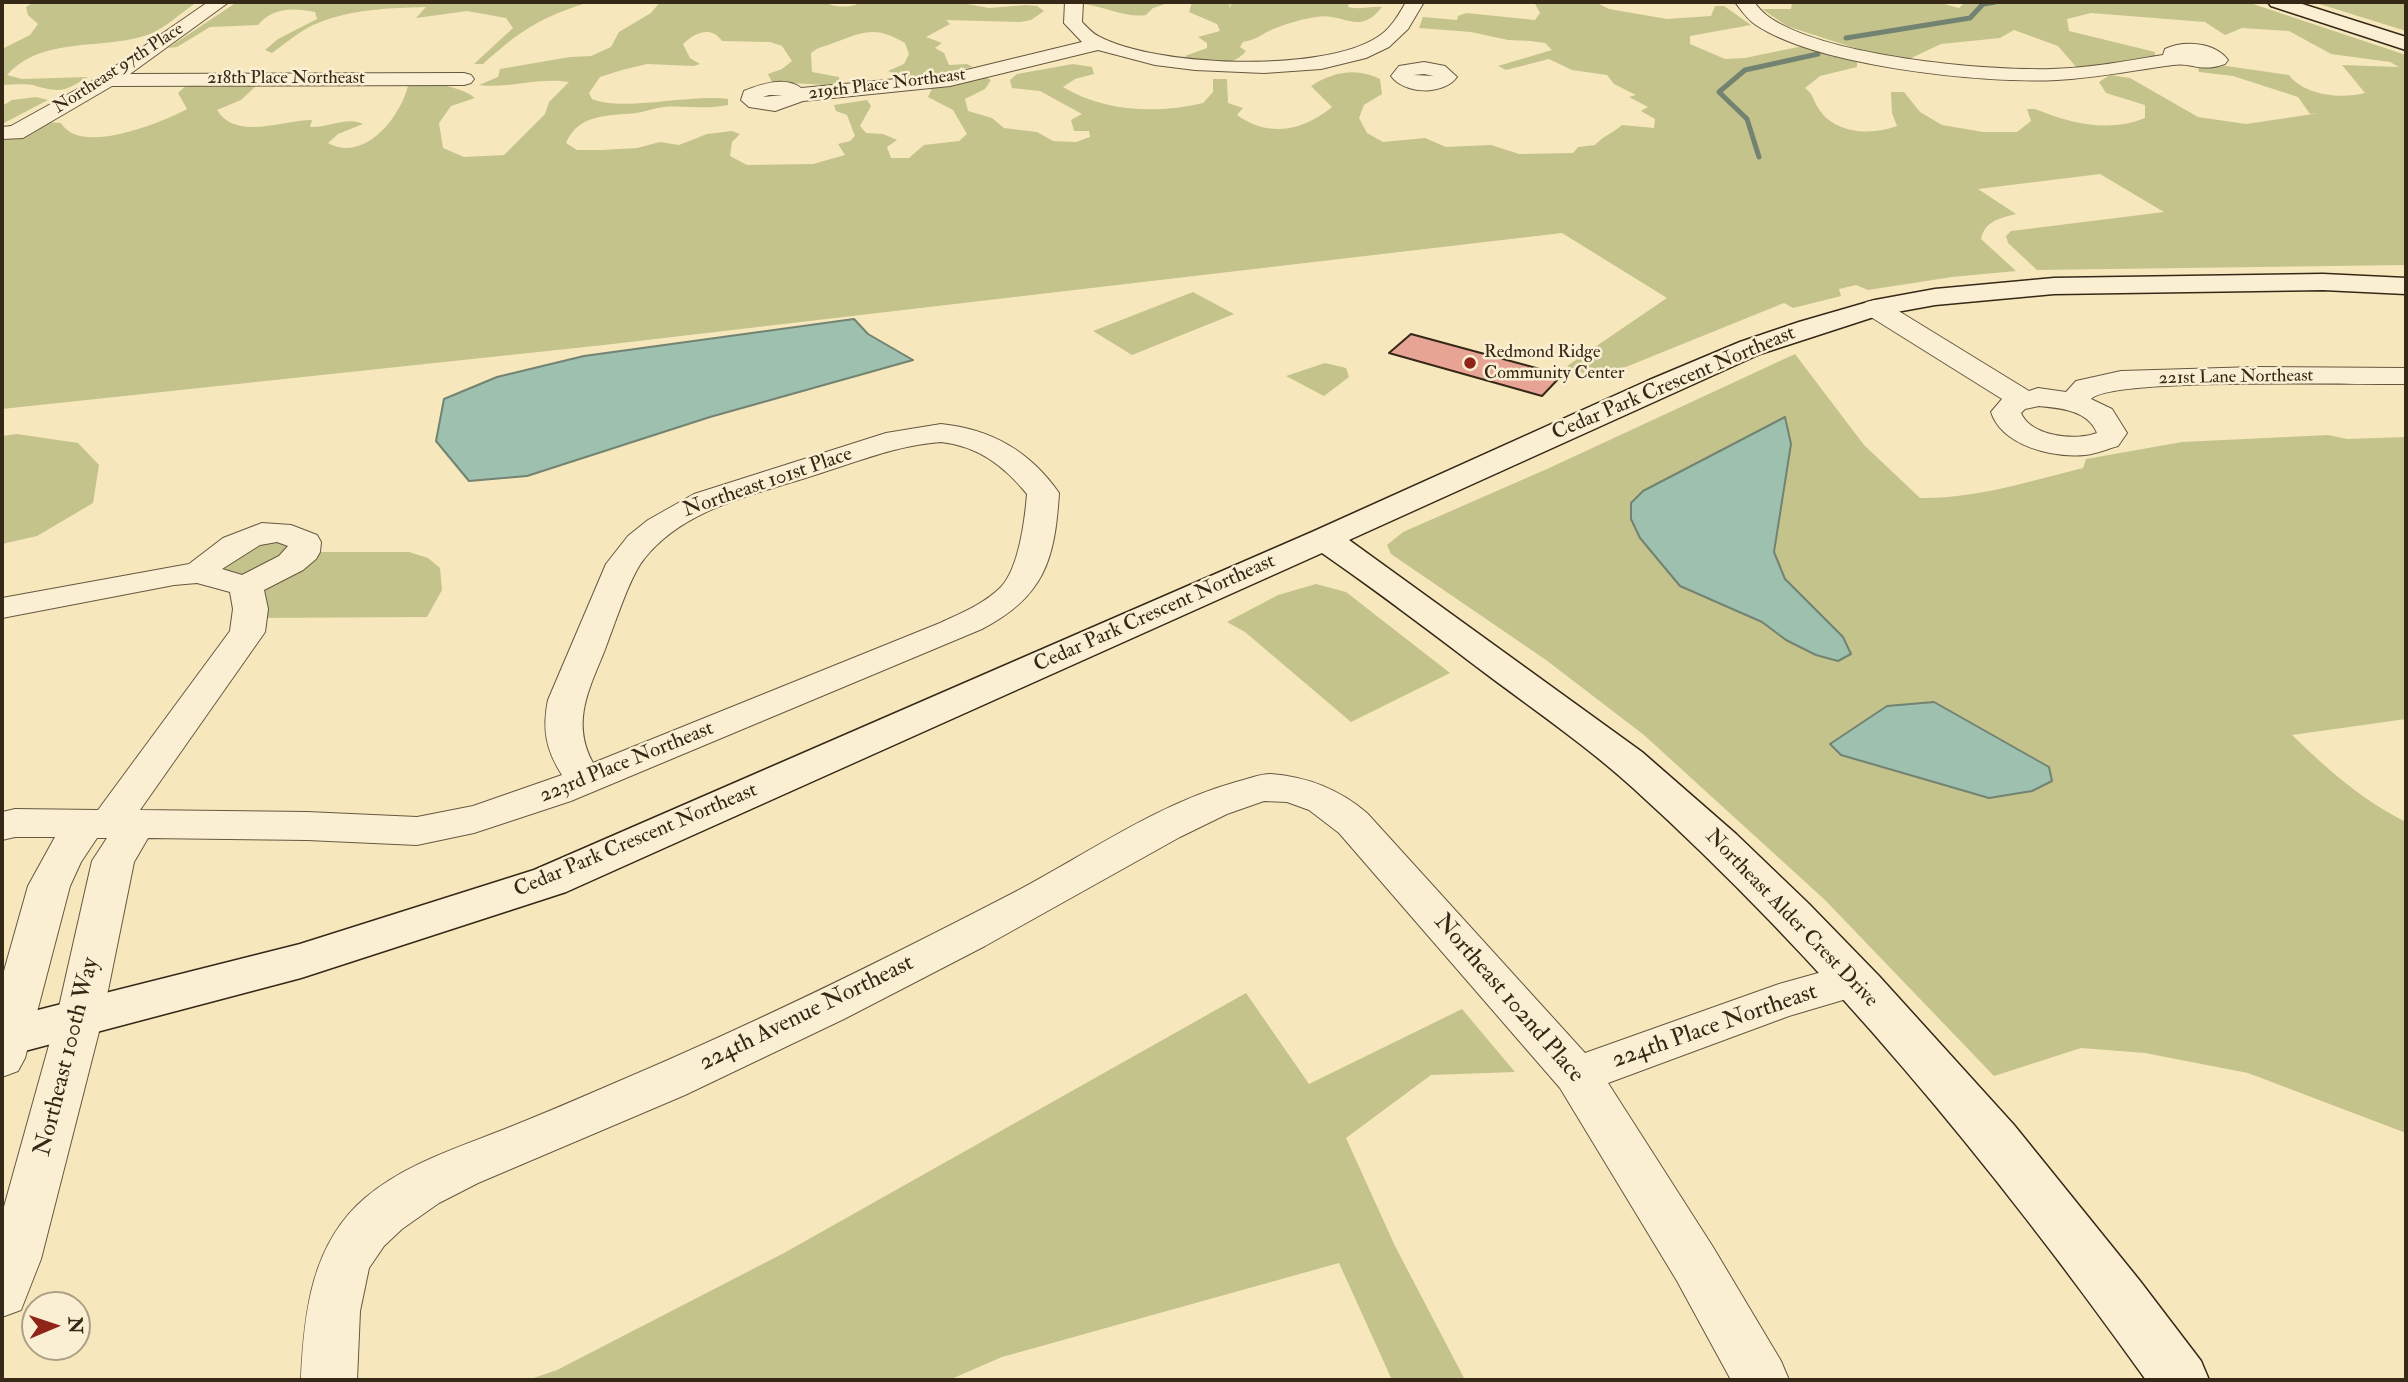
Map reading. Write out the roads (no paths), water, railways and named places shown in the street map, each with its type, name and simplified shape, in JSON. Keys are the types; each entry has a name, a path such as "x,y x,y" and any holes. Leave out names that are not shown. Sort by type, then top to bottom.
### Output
{"street":[{"name":"Northeast 97th Place","path":"8,133 108,80 220,2"},
{"path":"1074,2 1071,9 1072,20 1083,33 1099,44 1163,62 1223,67 1284,66 1359,53 1395,33 1404,24 1415,2"},
{"path":"1744,2 1756,17 1789,34 1855,54 1930,68 2037,75 2101,71 2179,58"},
{"path":"2278,2 2406,44"},
{"name":"219th Place Northeast","path":"797,95 950,80 1099,44"},
{"path":"1359,53 1406,70"},
{"name":"218th Place Northeast","path":"108,80 464,79"},
{"name":"Cedar Park Crescent Northeast","path":"2323,282 2362,276 2406,276"},
{"name":"Cedar Park Crescent Northeast","path":"4,1044 79,1020 301,961 550,881 1324,539 1658,387 1750,348 1875,308 1964,293 2054,286 2323,282 2406,286"},
{"path":"1875,308 2022,399"},
{"name":"221st Lane Northeast","path":"2073,402 2087,387 2121,380 2256,375 2406,376"},
{"path":"2038,397 2073,402 2102,416 2110,425 2112,433 2107,440 2096,445 2074,447 2032,438 2009,423 2004,415 2012,402 2022,399 2038,397"},
{"name":"Northeast 101st Place","path":"586,780 569,758 562,735 562,717 566,700 623,564 635,545 665,521 705,501 897,439 930,433 956,433"},
{"name":"223rd Place Northeast","path":"2,826 15,823 111,823 417,831 457,826 586,780 870,665 964,624 1013,594 1024,576 1042,512 1043,493 1030,476 985,442 956,433"},
{"path":"2,608 143,580 198,573 245,586 291,563 304,552 305,542 298,537 282,533 247,537 216,555 198,573"},
{"name":"Northeast Alder Crest Drive","path":"1324,539 1400,590 1644,775 1749,873 1854,981 1969,1109 2088,1253 2180,1380"},
{"name":"Northeast 100th Way","path":"4,1044 48,886 62,858 111,823 247,632 252,618 245,586"},
{"name":"Northeast 102nd Place","path":"1266,786 1312,794 1329,802 1353,823 1577,1075 1695,1264 1761,1380"},
{"name":"224th Avenue Northeast","path":"329,1380 332,1311 337,1281 353,1245 382,1214 421,1186 674,1079 796,1022 1050,892 1174,825 1222,801 1266,786"},
{"name":"Northeast 100th Way","path":"2,1293 15,1259 79,1020 113,861 111,823"},
{"name":"224th Place Northeast","path":"1577,1075 1779,1001 1854,981"}],"waterway":[{"path":"1846,38 1970,18 1983,4 1995,2"},
{"path":"1759,157 1747,119 1719,92 1745,70 1818,54"}],"place":[{"name":"Redmond Ridge Community Center","path":"1470,363"}]}
